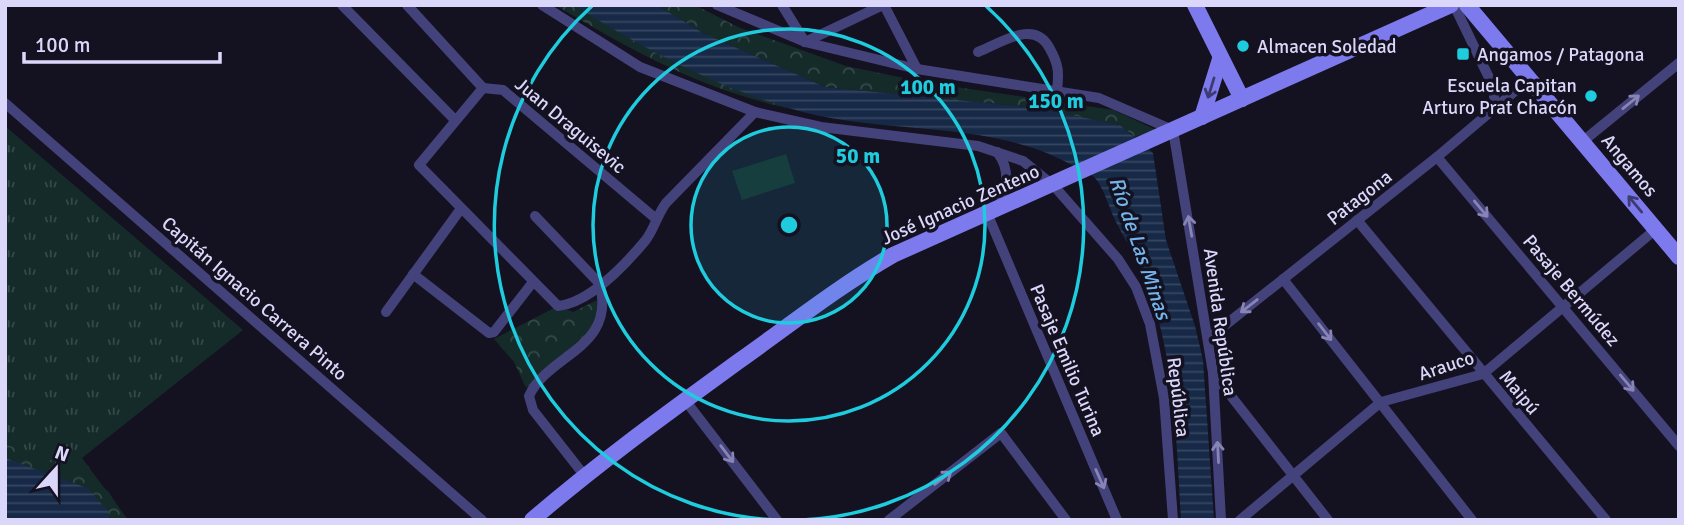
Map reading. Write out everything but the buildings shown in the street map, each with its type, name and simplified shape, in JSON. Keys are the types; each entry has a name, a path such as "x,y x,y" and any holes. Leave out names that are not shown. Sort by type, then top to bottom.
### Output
{"street":[{"path":"342,5 455,120"},
{"name":"Juan Draguisevic","path":"407,5 483,88 503,90 655,218"},
{"name":"República","path":"542,5 640,67 755,112 821,127 960,142 995,150 1061,182 1136,287 1150,324 1164,398 1173,520"},
{"path":"717,5 804,42 918,69 1099,98 1166,134"},
{"path":"782,5 804,42"},
{"path":"804,42 884,5 918,69"},
{"path":"1195,5 1242,99"},
{"path":"1452,5 1493,86 1495,106"},
{"name":"José Ignacio Zenteno","path":"532,520 584,475 685,400 858,275 893,255 1452,5"},
{"name":"Angamos","path":"1467,5 1679,257"},
{"path":"978,52 1028,32 1040,35 1046,40 1060,70 1056,91"},
{"path":"1202,117 1220,59"},
{"path":"1583,142 1679,63"},
{"name":"Patagona","path":"1209,338 1437,157 1528,80"},
{"path":"483,88 419,165 460,210 558,306 568,305 600,284 644,242 655,218 755,112"},
{"name":"Capitán Ignacio Carrera Pinto","path":"5,103 482,520"},
{"name":"Avenida República","path":"1166,134 1209,338 1221,520"},
{"path":"992,211 1008,184 1004,161 995,150"},
{"name":"Pasaje Bermúdez","path":"1437,157 1679,446"},
{"path":"386,312 460,210"},
{"name":"Pasaje Emilio Turina","path":"992,211 1117,520"},
{"path":"535,216 600,284 603,297 600,319 590,337 538,383 529,396 533,410 584,475"},
{"name":"Maipú","path":"1357,220 1606,520"},
{"name":"Arauco","path":"1240,520 1381,402 1483,374 1656,229"},
{"path":"413,274 489,332 494,332 533,282"},
{"path":"1283,279 1472,520"},
{"path":"1213,373 1328,520"},
{"path":"685,400 777,520"},
{"path":"889,520 1001,433 1066,520"}],"green space":[{"path":"555,5 574,5 658,54 732,88 800,111 765,103 702,82 644,55"},
{"path":"657,5 695,5 738,27 846,66 928,83 1114,110 1156,130 1135,137 1120,125 1037,108 825,87 703,33"},
{"path":"5,126 243,330 82,458 128,520 109,520 5,458"},
{"path":"786,154 795,183 742,200 732,171"},
{"path":"603,297 584,345 526,388 514,362 494,339 558,306 573,312"},
{"path":"5,444 53,463 108,491 127,520 5,520"}],"water":[{"name":"Río de Las Minas","path":"574,5 657,5 703,33 825,87 1037,108 1120,125 1153,153 1166,240 1195,326 1203,360 1214,520 1181,520 1172,393 1161,331 1142,271 1098,181 1092,175 1039,150 1006,141 973,134 836,119 773,103 684,67 628,38"},
{"path":"5,458 87,488 109,512 109,520 5,520"}],"place":[{"name":"Almacen Soledad","path":"1243,46"},
{"name":"Angamos / Patagona","path":"1463,54"},
{"name":"Escuela Capitan Arturo Prat Chacón","path":"1591,96"}]}
